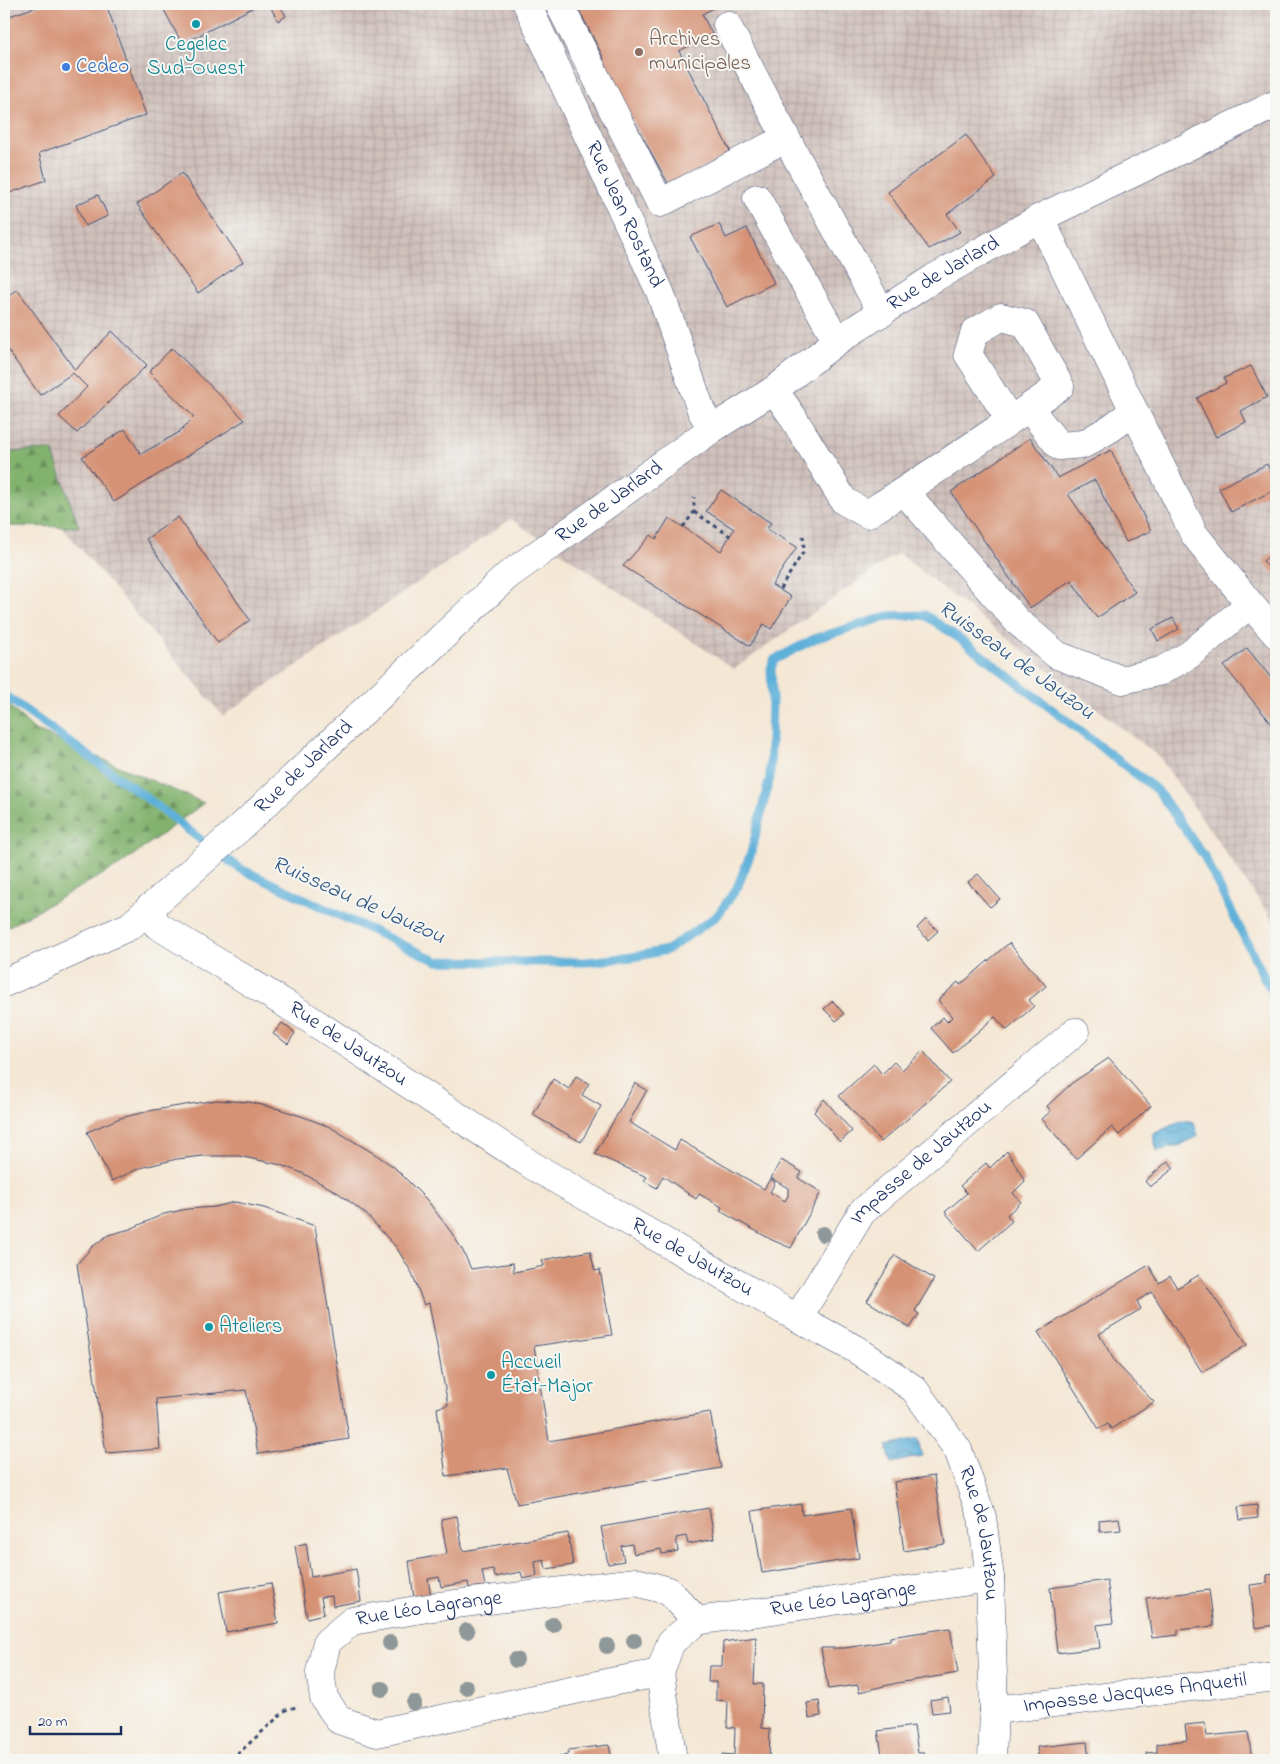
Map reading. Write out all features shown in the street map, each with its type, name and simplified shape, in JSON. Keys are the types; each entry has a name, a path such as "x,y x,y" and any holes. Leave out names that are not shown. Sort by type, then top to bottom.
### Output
{"street":[{"name":"Rue Jean Rostand","path":"527,4 660,292 701,410 712,429"},
{"path":"559,4 660,203 786,138"},
{"path":"727,25 786,138 882,312"},
{"name":"Rue de Jarlard","path":"4,983 130,926 242,826 508,576 712,429 774,390 837,342 934,278 1040,218 1276,104"},
{"path":"757,198 837,342"},
{"path":"1040,218 1194,534 1276,634"},
{"path":"774,390 791,414 844,501 867,514 1020,414 1059,446 1084,444 1111,428 1134,411"},
{"path":"904,491 1017,621 1058,655 1122,680 1161,671 1189,656 1250,604"},
{"name":"Rue de Jautzou","path":"149,908 157,925 302,1014 533,1166 857,1350 914,1389 958,1450 982,1516 990,1578 994,1710 992,1760"},
{"name":"Impasse de Jautzou","path":"798,1318 862,1212 1075,1032"},
{"name":"Rue Léo Lagrange","path":"660,1673 378,1733 339,1720 324,1698 320,1672 327,1642 352,1621 439,1606 636,1582 669,1591 697,1621 990,1578"},
{"path":"673,1760 660,1673 671,1642 697,1621"},
{"name":"Impasse Jacques Anquetil","path":"994,1710 1276,1677"}],"path":[{"path":"683,527 694,512 694,497"},
{"path":"694,512 730,536"},
{"path":"780,589 804,551 803,534"},
{"path":"232,1760 286,1710 324,1698"}],"shaded area":[{"path":"4,4 1276,4 1276,925 1160,758 898,553 734,669 511,519 223,716 4,459"}],"green space":[{"path":"52,450 79,527 4,526 4,452"},
{"path":"4,701 35,730 204,803 120,865 4,929"}],"water":[{"path":"1183,1120 1194,1122 1198,1136 1181,1145 1157,1151 1153,1134"},
{"path":"918,1439 922,1456 891,1463 887,1446"}],"building":[{"name":"Cedeo","path":"44,4 106,4 146,115 39,153 46,180 4,195 4,18"},
{"name":"Cegelec Sud-Ouest","path":"161,4 260,4 182,44"},
{"path":"269,4 279,4 286,16 278,21"},
{"path":"576,4 719,4 702,14 712,34 679,51 731,153 669,185 600,60 604,59"},
{"path":"966,135 996,178 947,214 960,232 929,249 888,192"},
{"path":"182,173 243,262 198,293 137,204"},
{"path":"98,195 108,216 85,226 76,205"},
{"path":"719,224 726,238 747,228 774,283 727,307 690,237"},
{"path":"17,289 75,370 112,331 147,365 77,433 59,416 87,387 73,373 40,395 4,345 4,299"},
{"path":"172,348 245,420 114,502 82,457 125,429 141,454 178,433 194,417 149,372"},
{"path":"1251,366 1267,397 1241,411 1246,422 1216,437 1197,398 1226,383 1224,378"},
{"path":"1030,438 1058,478 1111,450 1151,531 1126,542 1095,480 1068,494 1135,592 1097,618 1071,580 1030,608 951,492"},
{"path":"1267,464 1276,482 1276,489 1231,512 1219,488"},
{"path":"721,490 771,523 767,529 797,547 772,585 791,597 771,629 764,624 750,646 623,566 651,535 656,539 669,518 721,551 734,529 706,511"},
{"path":"178,517 250,620 218,643 146,539"},
{"path":"1276,550 1276,576 1263,561"},
{"path":"1173,618 1179,629 1158,641 1152,629"},
{"path":"1247,648 1276,684 1276,729 1224,666"},
{"path":"978,874 1000,899 990,907 968,882"},
{"path":"926,919 938,931 928,940 917,928"},
{"path":"1009,943 1046,986 1029,1000 1034,1006 1007,1030 995,1017 953,1053 931,1028 943,1017 947,1022 952,1017 938,1000 958,982 960,985"},
{"path":"833,1001 844,1014 836,1021 824,1009"},
{"path":"282,1023 295,1033 288,1044 273,1034"},
{"path":"923,1051 950,1082 881,1142 839,1096 874,1064 882,1074 894,1062 902,1070"},
{"path":"1109,1058 1151,1106 1119,1135 1112,1127 1076,1159 1042,1119 1051,1111 1047,1106 1072,1083"},
{"path":"576,1076 589,1083 582,1095 601,1106 581,1142 533,1115 553,1079 569,1089"},
{"path":"635,1083 647,1090 629,1122 675,1150 680,1140 764,1189 770,1179 775,1182 770,1192 785,1201 788,1196 788,1188 771,1178 781,1160 802,1172 798,1178 821,1192 791,1248 772,1240 720,1211 722,1207 699,1194 696,1199 663,1176 657,1188 644,1181 647,1177 595,1154"},
{"path":"824,1099 852,1131 840,1142 814,1112"},
{"path":"216,1100 249,1102 301,1116 330,1127 378,1156 394,1167 427,1200 451,1232 463,1251 471,1269 513,1263 514,1272 544,1266 542,1260 590,1251 595,1271 600,1270 612,1335 534,1346 549,1441 710,1412 721,1468 517,1504 507,1468 446,1476 437,1408 448,1405 429,1303 424,1305 412,1273 396,1247 366,1214 337,1192 302,1173 281,1165 239,1156 203,1156 177,1159 140,1168 112,1181 87,1132 120,1118 154,1110"},
{"path":"1007,1151 1025,1181 1013,1193 1021,1202 1007,1215 1012,1221 978,1251 945,1212 967,1193 960,1186 986,1163 990,1168"},
{"path":"1168,1161 1174,1168 1150,1187 1145,1181"},
{"name":"Ateliers","path":"235,1202 264,1208 315,1226 349,1439 258,1454 246,1390 156,1399 160,1449 106,1453 77,1264 92,1247 108,1235 130,1229 164,1214 187,1209 215,1207"},
{"path":"895,1255 934,1279 915,1311 919,1314 910,1328 867,1301"},
{"path":"1149,1265 1159,1283 1170,1276 1177,1288 1199,1275 1247,1345 1202,1372 1152,1292 1137,1301 1141,1309 1099,1334 1115,1362 1154,1402 1111,1429 1108,1424 1099,1429 1038,1332"},
{"path":"934,1476 945,1544 904,1551 894,1482"},
{"path":"801,1504 802,1515 851,1508 859,1558 762,1573 752,1511"},
{"path":"1257,1505 1258,1518 1240,1520 1238,1507"},
{"path":"709,1508 714,1539 688,1544 686,1536 676,1538 678,1551 662,1554 661,1549 634,1554 632,1544 621,1546 624,1561 608,1564 601,1527"},
{"path":"457,1516 463,1551 568,1533 573,1565 546,1569 544,1560 535,1562 537,1576 523,1579 521,1572 495,1577 493,1569 482,1571 485,1586 469,1588 468,1582 441,1587 439,1577 428,1579 431,1596 414,1599 409,1561 447,1554 441,1519"},
{"path":"1119,1518 1121,1530 1100,1532 1099,1520"},
{"path":"306,1543 311,1577 356,1569 361,1601 333,1606 332,1596 321,1597 324,1614 307,1618 295,1546"},
{"path":"1276,1574 1276,1625 1255,1628 1250,1585 1267,1583 1267,1575"},
{"path":"1107,1580 1113,1623 1097,1625 1100,1648 1057,1653 1050,1588"},
{"path":"271,1583 278,1623 226,1632 219,1592"},
{"path":"1209,1590 1214,1626 1178,1630 1178,1635 1152,1638 1146,1598"},
{"path":"950,1628 958,1673 897,1683 859,1692 858,1685 828,1689 821,1648 845,1648 890,1641 890,1637"},
{"path":"756,1637 754,1684 763,1684 762,1728 770,1729 769,1760 722,1760 722,1754 734,1755 735,1728 727,1727 728,1701 716,1700 716,1682 708,1682 709,1666 722,1666 723,1642"},
{"path":"948,1697 950,1711 932,1713 930,1700"},
{"path":"819,1701 821,1716 809,1718 807,1703"},
{"path":"1205,1723 1207,1736 1248,1732 1252,1760 1147,1760 1146,1753 1157,1752 1157,1744 1187,1740 1185,1725"},
{"path":"914,1726 918,1753 924,1753 926,1760 883,1760 878,1731"},
{"path":"1087,1742 1089,1760 1039,1760 1037,1747"},
{"path":"609,1745 612,1760 552,1760 552,1758 568,1755 568,1750"}],"waterway":[{"name":"Ruisseau de Jauzou","path":"4,695 241,869 437,961 586,962 633,957 667,950 717,916 737,888 751,853 770,777 771,668 774,660 814,639 888,616 925,615 962,640 1158,791 1204,856 1265,979 1276,996"}],"place":[{"name":"Cegelec Sud-Ouest","path":"196,24"},
{"name":"Archives municipales","path":"639,52"},
{"name":"Cedeo","path":"66,67"},
{"name":"Ateliers","path":"209,1327"},
{"name":"Accueil État-Major","path":"491,1375"}]}
